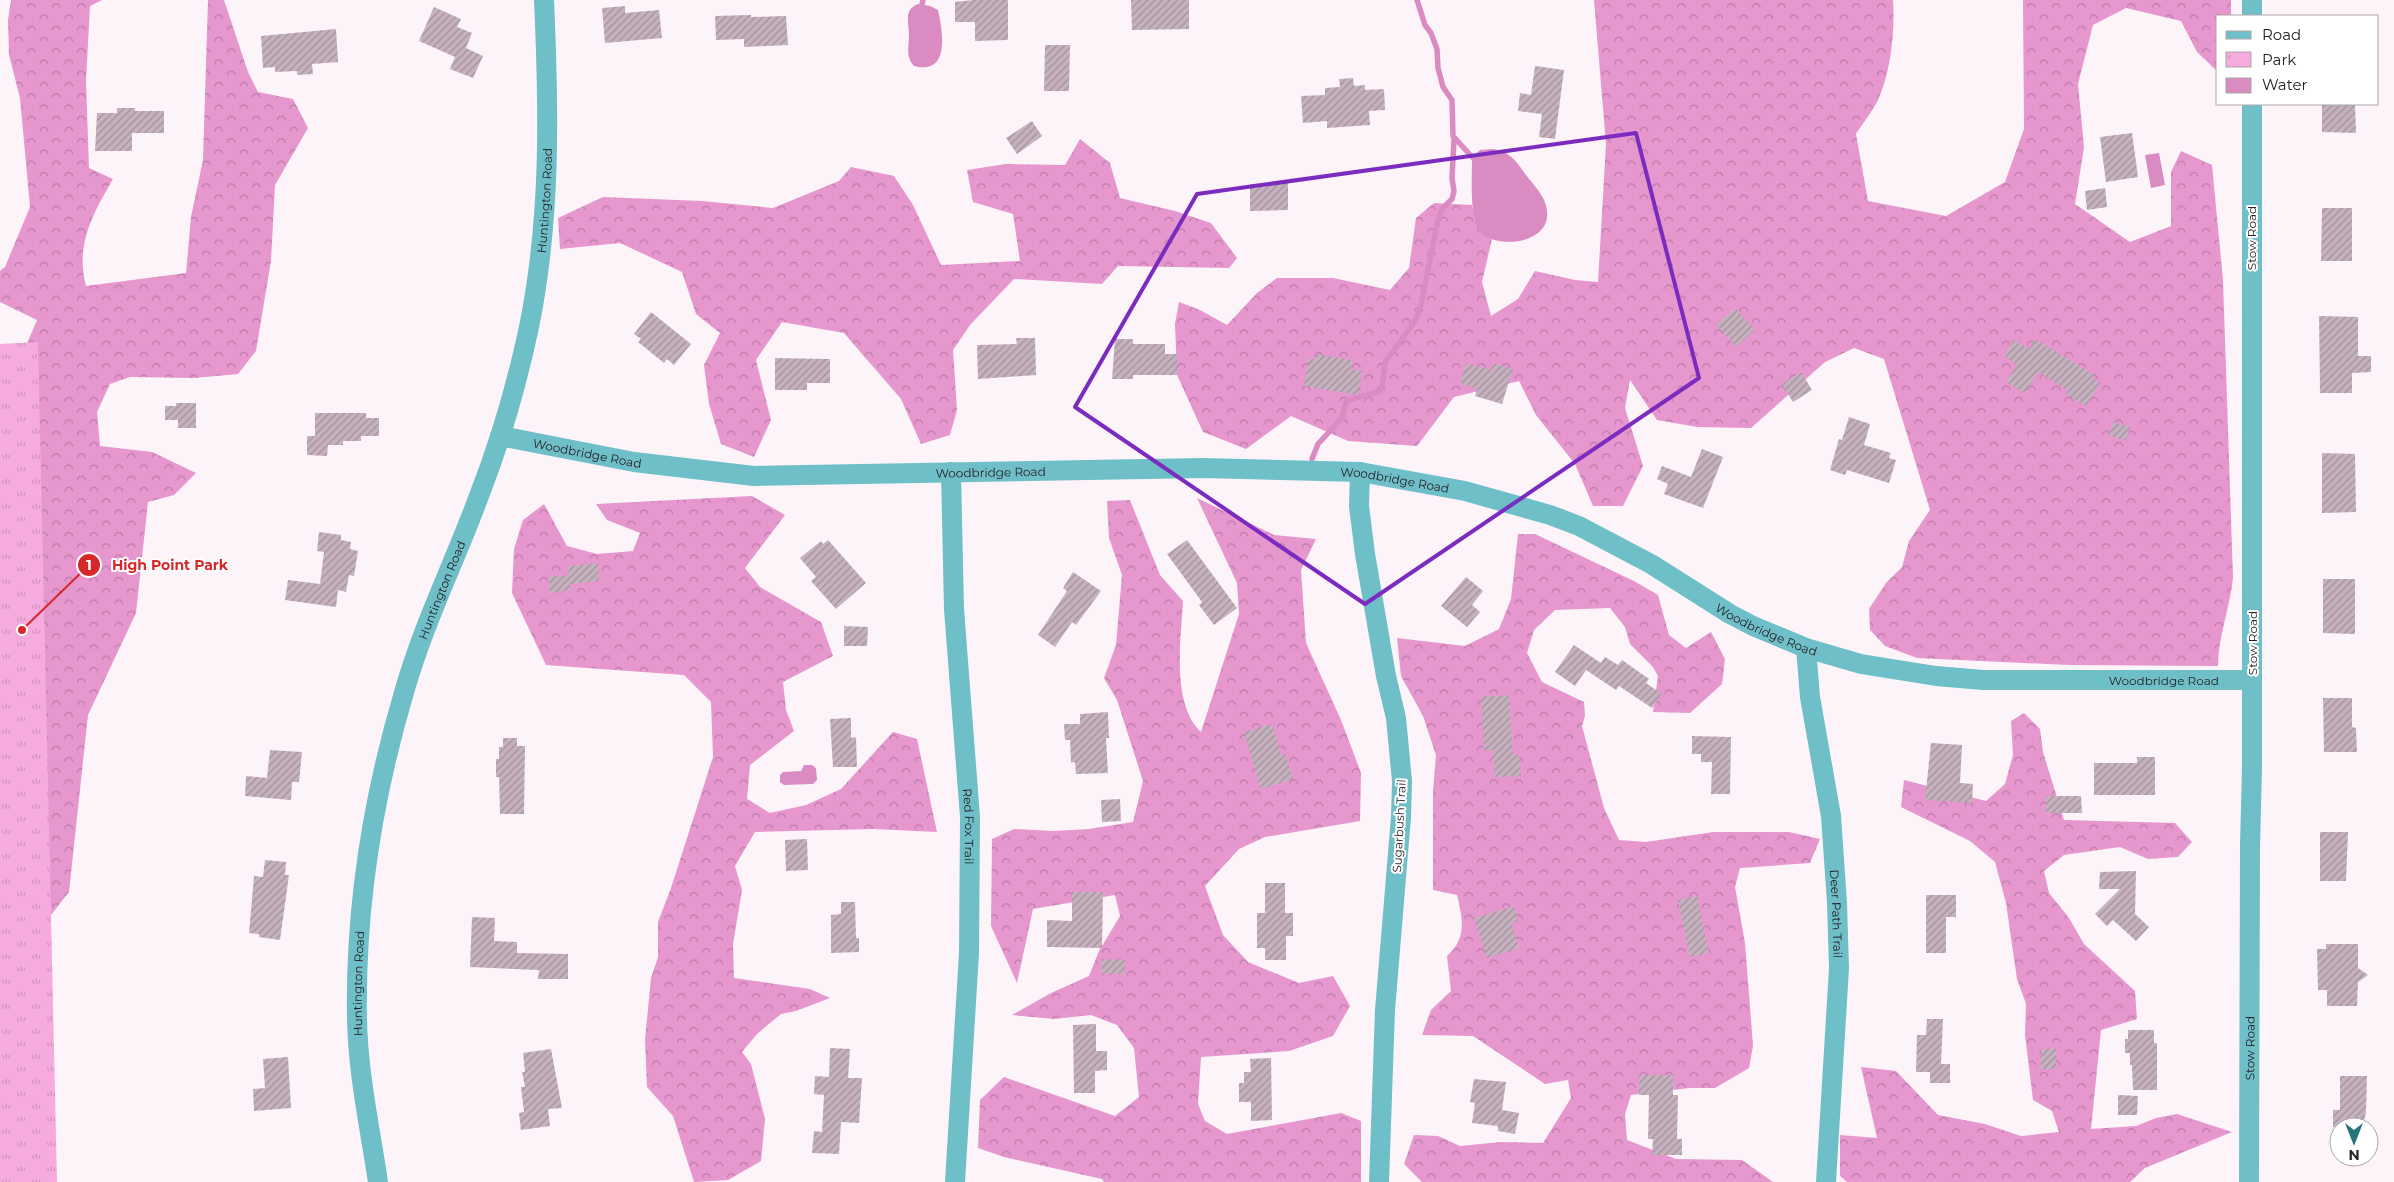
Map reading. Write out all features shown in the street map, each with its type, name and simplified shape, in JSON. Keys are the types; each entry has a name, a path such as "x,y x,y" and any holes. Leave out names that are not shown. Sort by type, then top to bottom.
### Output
{"street":[{"name":"Huntington Road","path":"378,1182 363,1088 357,1020 360,916 373,813 405,688 432,611 478,498 500,436 529,328 544,236 548,162 544,0"},
{"path":"2252,0 2252,15"},
{"name":"Stow Road","path":"2249,1182 2252,680 2252,105"},
{"name":"Woodbridge Road","path":"500,436 634,462 754,476 1203,468 1360,472 1465,491 1550,515 1579,526 1651,564 1730,614 1806,648 1833,657 1888,669 1983,680 2252,680"},
{"name":"Red Fox Trail","path":"950,472 954,609 970,817 969,953 955,1182"},
{"name":"Sugarbush Trail","path":"1360,472 1359,506 1365,554 1386,676 1396,718 1402,781 1401,817 1386,1010 1379,1182"},
{"name":"Deer Path Trail","path":"1806,648 1810,701 1831,816 1837,903 1839,968 1826,1182"}],"highlighted area":[{"path":"1636,133 1699,378 1365,604 1075,407 1197,194"}],"green space":[{"path":"11,0 102,0 90,6 86,81 89,168 113,179 93,217 84,243 83,271 86,286 186,273 191,217 203,160 208,0 224,0 248,72 258,92 293,99 308,128 275,185 271,261 256,351 238,374 194,378 130,377 110,384 97,412 100,446 152,452 196,473 174,495 148,502 136,613 88,715 69,892 51,915 0,924 0,359 20,360 37,320 0,302 0,271 5,267 30,207 20,98 9,55 8,20"},
{"path":"1594,0 1893,0 1893,38 1886,77 1878,100 1856,134 1868,201 1946,216 2005,182 2024,129 2023,0 2231,0 2231,15 2216,15 2216,70 2197,52 2181,21 2126,8 2093,25 2078,84 2084,147 2075,204 2130,242 2171,226 2171,172 2181,151 2212,165 2223,280 2233,578 2220,644 2218,666 2069,665 1917,658 1885,646 1870,630 1869,609 1886,583 1902,567 1909,541 1930,510 1884,359 1854,348 1825,362 1751,428 1697,427 1657,420 1630,380 1625,408 1643,466 1623,506 1593,506 1575,464 1536,415 1519,381 1454,397 1417,446 1348,441 1291,416 1246,449 1203,432 1177,375 1175,324 1179,302 1200,310 1227,325 1257,293 1277,278 1333,278 1390,290 1409,268 1416,218 1434,203 1472,205 1475,221 1479,229 1492,239 1482,282 1491,316 1518,299 1535,271 1575,280 1598,282 1606,144"},
{"path":"1080,139 1110,163 1120,198 1175,211 1211,223 1237,258 1229,268 1118,266 1102,284 1014,279 970,325 953,350 957,410 950,435 921,444 901,399 844,333 782,322 756,360 771,420 754,457 721,444 709,404 704,365 720,333 696,314 682,272 620,243 560,249 558,218 603,197 702,201 773,208 839,181 851,167 894,176 913,205 941,265 1020,261 1013,214 973,202 967,170 1006,164 1065,165"},
{"path":"38,342 57,1182 0,1182 0,344"},
{"path":"752,496 785,515 745,568 760,587 821,622 833,656 783,682 786,710 794,731 750,765 747,799 770,813 806,805 841,789 893,732 917,739 937,832 873,829 755,832 735,866 742,890 733,944 734,978 810,989 830,998 796,1011 781,1014 757,1034 742,1052 751,1064 765,1119 761,1161 728,1180 694,1182 673,1116 647,1087 645,1040 651,978 658,957 658,922 671,888 713,757 711,702 684,675 546,665 512,593 514,549 523,520 544,504 567,546 597,554 633,551 640,533 607,520 596,504"},
{"path":"1197,498 1274,535 1316,539 1301,570 1306,643 1341,720 1361,773 1360,821 1265,837 1239,849 1205,886 1223,935 1248,962 1299,983 1333,976 1350,1006 1333,1036 1289,1051 1201,1057 1198,1104 1205,1121 1227,1134 1341,1113 1361,1121 1361,1182 1104,1182 1102,1179 1004,1157 978,1148 980,1100 1004,1077 1115,1116 1139,1097 1134,1048 1117,1025 1091,1015 1054,1019 1012,1015 1051,993 1089,976 1099,951 1120,916 1115,895 1033,909 1017,983 991,926 992,839 1014,829 1053,831 1089,829 1133,822 1143,781 1117,700 1104,678 1116,645 1122,575 1109,538 1107,501 1130,500 1160,575 1183,601 1180,652 1182,688 1185,705 1192,720 1201,732 1239,614 1237,583"},
{"path":"1518,534 1535,534 1634,581 1658,595 1669,635 1686,648 1711,632 1725,659 1722,684 1690,713 1653,712 1658,676 1653,667 1630,644 1625,627 1610,608 1555,610 1534,630 1527,653 1542,682 1584,702 1585,716 1582,726 1604,808 1619,840 1646,842 1713,832 1789,832 1820,839 1810,863 1740,868 1735,887 1745,943 1753,1046 1749,1068 1715,1088 1690,1088 1631,1095 1625,1114 1627,1140 1676,1159 1742,1160 1773,1182 1422,1182 1404,1164 1414,1135 1438,1136 1460,1146 1501,1142 1543,1143 1571,1098 1568,1080 1545,1084 1473,1036 1422,1035 1431,1010 1451,991 1447,956 1461,935 1462,920 1457,895 1433,890 1433,792 1436,755 1423,716 1401,676 1397,638 1465,646 1499,629 1511,599"},
{"path":"2024,713 2040,729 2043,752 2064,820 2175,823 2192,842 2178,857 2148,859 2120,847 2064,855 2044,871 2049,893 2069,918 2084,944 2135,991 2137,1019 2101,1030 2091,1129 2136,1126 2156,1118 2177,1114 2232,1132 2145,1168 2130,1182 1847,1182 1840,1176 1840,1135 1877,1138 1861,1067 1896,1071 1938,1115 1985,1124 2021,1136 2059,1132 2052,1111 2033,1100 2025,1035 2026,1004 2017,979 2006,903 1995,862 1970,841 1901,807 1904,780 1986,801 2005,784 2013,755 2011,721"}],"water":[{"path":"918,4 930,6 938,10 941,30 942,40 939,58 934,64 926,67 914,66 908,55 908,17 910,10"},
{"path":"1492,149 1508,154 1519,165 1544,200 1547,216 1543,228 1534,236 1521,241 1493,240 1482,234 1476,225 1472,201 1472,157 1480,150"},
{"path":"2159,153 2165,185 2151,188 2145,155"},
{"path":"804,765 812,765 816,768 817,780 813,784 784,785 780,782 780,775 783,772 801,771"}],"building":[{"path":"1008,0 1008,40 975,41 975,22 955,22 955,2"},
{"path":"1131,0 1189,0 1189,29 1132,30"},
{"path":"625,6 625,13 659,10 662,38 605,43 602,8"},
{"path":"434,7 461,19 457,27 472,33 466,48 483,56 473,78 450,69 455,57 419,41"},
{"path":"751,15 751,17 786,16 788,45 744,47 744,39 716,40 715,16"},
{"path":"336,29 338,62 312,64 313,74 297,75 297,71 275,72 275,67 263,68 261,36"},
{"path":"1045,45 1070,45 1069,91 1044,91"},
{"path":"1535,66 1564,70 1555,139 1539,137 1542,114 1518,111 1520,93 1531,95"},
{"path":"1353,78 1354,86 1365,85 1365,90 1384,89 1385,110 1369,111 1370,125 1327,128 1327,121 1303,123 1301,96 1325,95 1325,88 1340,87 1339,79"},
{"path":"2322,105 2355,105 2356,133 2322,132"},
{"path":"117,108 135,108 135,111 164,111 164,133 132,133 132,151 95,151 97,113 117,113"},
{"path":"1032,121 1042,136 1017,154 1006,138"},
{"path":"2132,133 2138,177 2106,182 2100,137"},
{"path":"1288,183 1288,210 1250,211 1250,184"},
{"path":"2105,188 2107,207 2087,210 2085,191"},
{"path":"2322,208 2352,208 2352,261 2321,261"},
{"path":"1735,308 1755,330 1737,347 1716,325"},
{"path":"651,312 691,344 674,365 667,359 664,363 638,342 641,339 634,334"},
{"path":"2319,316 2358,317 2358,356 2371,356 2371,372 2352,373 2352,393 2320,393"},
{"path":"1016,338 1035,338 1036,375 978,379 977,345 1017,344"},
{"path":"1115,339 1133,339 1133,344 1165,344 1165,354 1177,354 1177,375 1133,375 1133,379 1112,379"},
{"path":"2035,339 2094,375 2092,378 2100,383 2086,406 2066,394 2069,391 2038,372 2025,393 2006,382 2017,365 2004,356 2014,340 2029,349"},
{"path":"1316,354 1352,360 1351,369 1362,371 1358,395 1304,386 1309,358 1315,360"},
{"path":"775,358 830,359 830,383 807,383 807,390 775,390"},
{"path":"1466,363 1491,370 1493,363 1513,369 1502,404 1475,396 1477,389 1460,383"},
{"path":"1801,372 1812,390 1793,402 1782,384"},
{"path":"176,403 196,403 196,428 178,428 178,420 165,420 165,406 176,406"},
{"path":"315,413 366,413 366,418 379,418 379,436 361,436 361,441 343,441 343,445 328,445 327,456 307,455 307,436 315,436"},
{"path":"1849,417 1870,424 1864,445 1891,453 1889,458 1896,460 1889,483 1847,470 1845,475 1830,470 1839,439 1842,440"},
{"path":"2113,422 2130,427 2126,440 2109,436"},
{"path":"1702,449 1723,457 1703,508 1664,494 1668,484 1657,479 1662,466 1691,477"},
{"path":"2322,453 2355,454 2356,512 2322,513"},
{"path":"319,532 341,535 341,540 351,542 350,549 358,551 354,576 349,575 346,592 338,590 336,607 285,600 288,580 320,584 324,552 317,551"},
{"path":"828,540 866,583 836,609 811,581 816,577 800,558 821,541 823,544"},
{"path":"1187,540 1237,608 1214,625 1199,605 1202,602 1167,554"},
{"path":"598,563 599,581 570,584 571,590 550,593 548,577 569,575 568,566"},
{"path":"1073,572 1101,591 1076,625 1072,622 1055,647 1038,635 1067,591 1063,588"},
{"path":"1466,577 1483,591 1472,605 1480,612 1467,627 1441,606"},
{"path":"2323,579 2355,579 2355,634 2323,633"},
{"path":"844,626 868,627 867,646 844,646"},
{"path":"1574,645 1601,663 1605,657 1618,665 1622,660 1649,679 1646,683 1662,694 1652,708 1619,686 1616,690 1586,670 1575,686 1555,672"},
{"path":"1509,695 1513,755 1519,755 1521,776 1495,777 1493,750 1484,750 1481,697"},
{"path":"2323,698 2352,698 2352,727 2356,728 2357,752 2324,752"},
{"path":"1108,712 1109,738 1106,738 1108,773 1076,774 1075,762 1071,763 1070,740 1065,740 1064,724 1080,724 1080,714"},
{"path":"851,718 851,738 856,737 857,767 833,767 830,719"},
{"path":"1272,724 1281,755 1285,754 1293,779 1261,789 1244,732"},
{"path":"1692,736 1731,737 1730,794 1711,794 1712,762 1701,762 1701,754 1692,754"},
{"path":"503,738 517,738 517,746 525,746 524,814 500,814 499,777 496,777 496,759 499,759 499,747 503,747"},
{"path":"1931,743 1962,745 1960,783 1973,784 1972,803 1925,800"},
{"path":"270,750 302,752 299,782 292,782 291,800 245,796 246,776 267,778"},
{"path":"2137,757 2155,757 2155,795 2094,795 2094,763 2137,763"},
{"path":"2046,796 2081,796 2082,813 2046,813"},
{"path":"1120,799 1121,821 1102,822 1101,800"},
{"path":"2320,832 2348,832 2346,881 2320,881"},
{"path":"807,839 808,870 786,871 785,840"},
{"path":"265,860 286,862 285,875 289,875 280,940 259,937 259,934 249,933 254,876 263,877"},
{"path":"2136,871 2135,914 2149,927 2136,941 2113,920 2107,926 2095,914 2120,889 2099,889 2100,872"},
{"path":"1265,883 1285,883 1285,913 1293,913 1293,936 1286,936 1286,960 1265,960 1265,948 1257,948 1257,913 1265,913"},
{"path":"1072,892 1103,892 1102,948 1047,947 1047,920 1072,921"},
{"path":"1926,895 1956,895 1956,917 1946,917 1946,953 1926,953"},
{"path":"1697,896 1709,953 1690,957 1678,900"},
{"path":"841,902 855,902 856,938 859,938 859,952 831,953 831,915 841,914"},
{"path":"1514,906 1518,921 1511,923 1519,948 1487,958 1474,918"},
{"path":"472,917 495,918 494,941 517,942 517,953 568,954 568,979 538,979 539,970 470,967"},
{"path":"2326,944 2358,944 2358,968 2368,975 2358,982 2357,1006 2327,1006 2327,990 2318,990 2317,949 2326,949"},
{"path":"1102,959 1125,960 1124,974 1101,973"},
{"path":"1927,1019 1943,1019 1941,1064 1950,1064 1950,1083 1930,1083 1930,1072 1916,1072 1917,1035 1926,1035"},
{"path":"1096,1024 1096,1051 1107,1051 1107,1070 1095,1071 1095,1093 1074,1093 1073,1025"},
{"path":"2128,1030 2154,1030 2154,1043 2157,1043 2157,1090 2133,1090 2130,1053 2125,1053 2125,1039 2128,1039"},
{"path":"830,1048 850,1049 848,1078 862,1078 859,1123 841,1122 839,1154 812,1153 814,1131 822,1132 824,1095 814,1094 815,1076 829,1077"},
{"path":"551,1049 562,1108 548,1109 550,1126 521,1130 519,1113 524,1112 521,1087 525,1087 522,1072 525,1072 523,1053"},
{"path":"2041,1049 2056,1049 2056,1069 2041,1069"},
{"path":"288,1057 291,1108 254,1111 253,1089 265,1088 263,1059"},
{"path":"1271,1058 1272,1120 1251,1121 1251,1102 1239,1102 1239,1083 1244,1083 1244,1072 1251,1072 1250,1059"},
{"path":"1639,1075 1673,1075 1673,1095 1678,1095 1677,1139 1682,1139 1682,1155 1652,1155 1653,1139 1648,1139 1649,1095 1639,1095"},
{"path":"2340,1076 2367,1076 2365,1117 2333,1117 2333,1110 2340,1110"},
{"path":"1474,1079 1506,1082 1502,1110 1519,1113 1515,1134 1498,1131 1498,1126 1472,1123 1475,1103 1470,1102"},
{"path":"2118,1095 2138,1096 2137,1115 2118,1115"}],"waterway":[{"path":"922,4 923,0"},
{"path":"1417,0 1425,25 1431,33 1437,49 1438,68 1443,87 1452,100 1453,136 1472,157"},
{"path":"1312,459 1318,444 1342,418 1346,402 1382,389 1385,362 1415,321 1420,309 1438,220 1442,209 1452,199 1454,191 1452,178 1454,140"}],"place":[{"name":"High Point Park","path":"22,630"}]}
